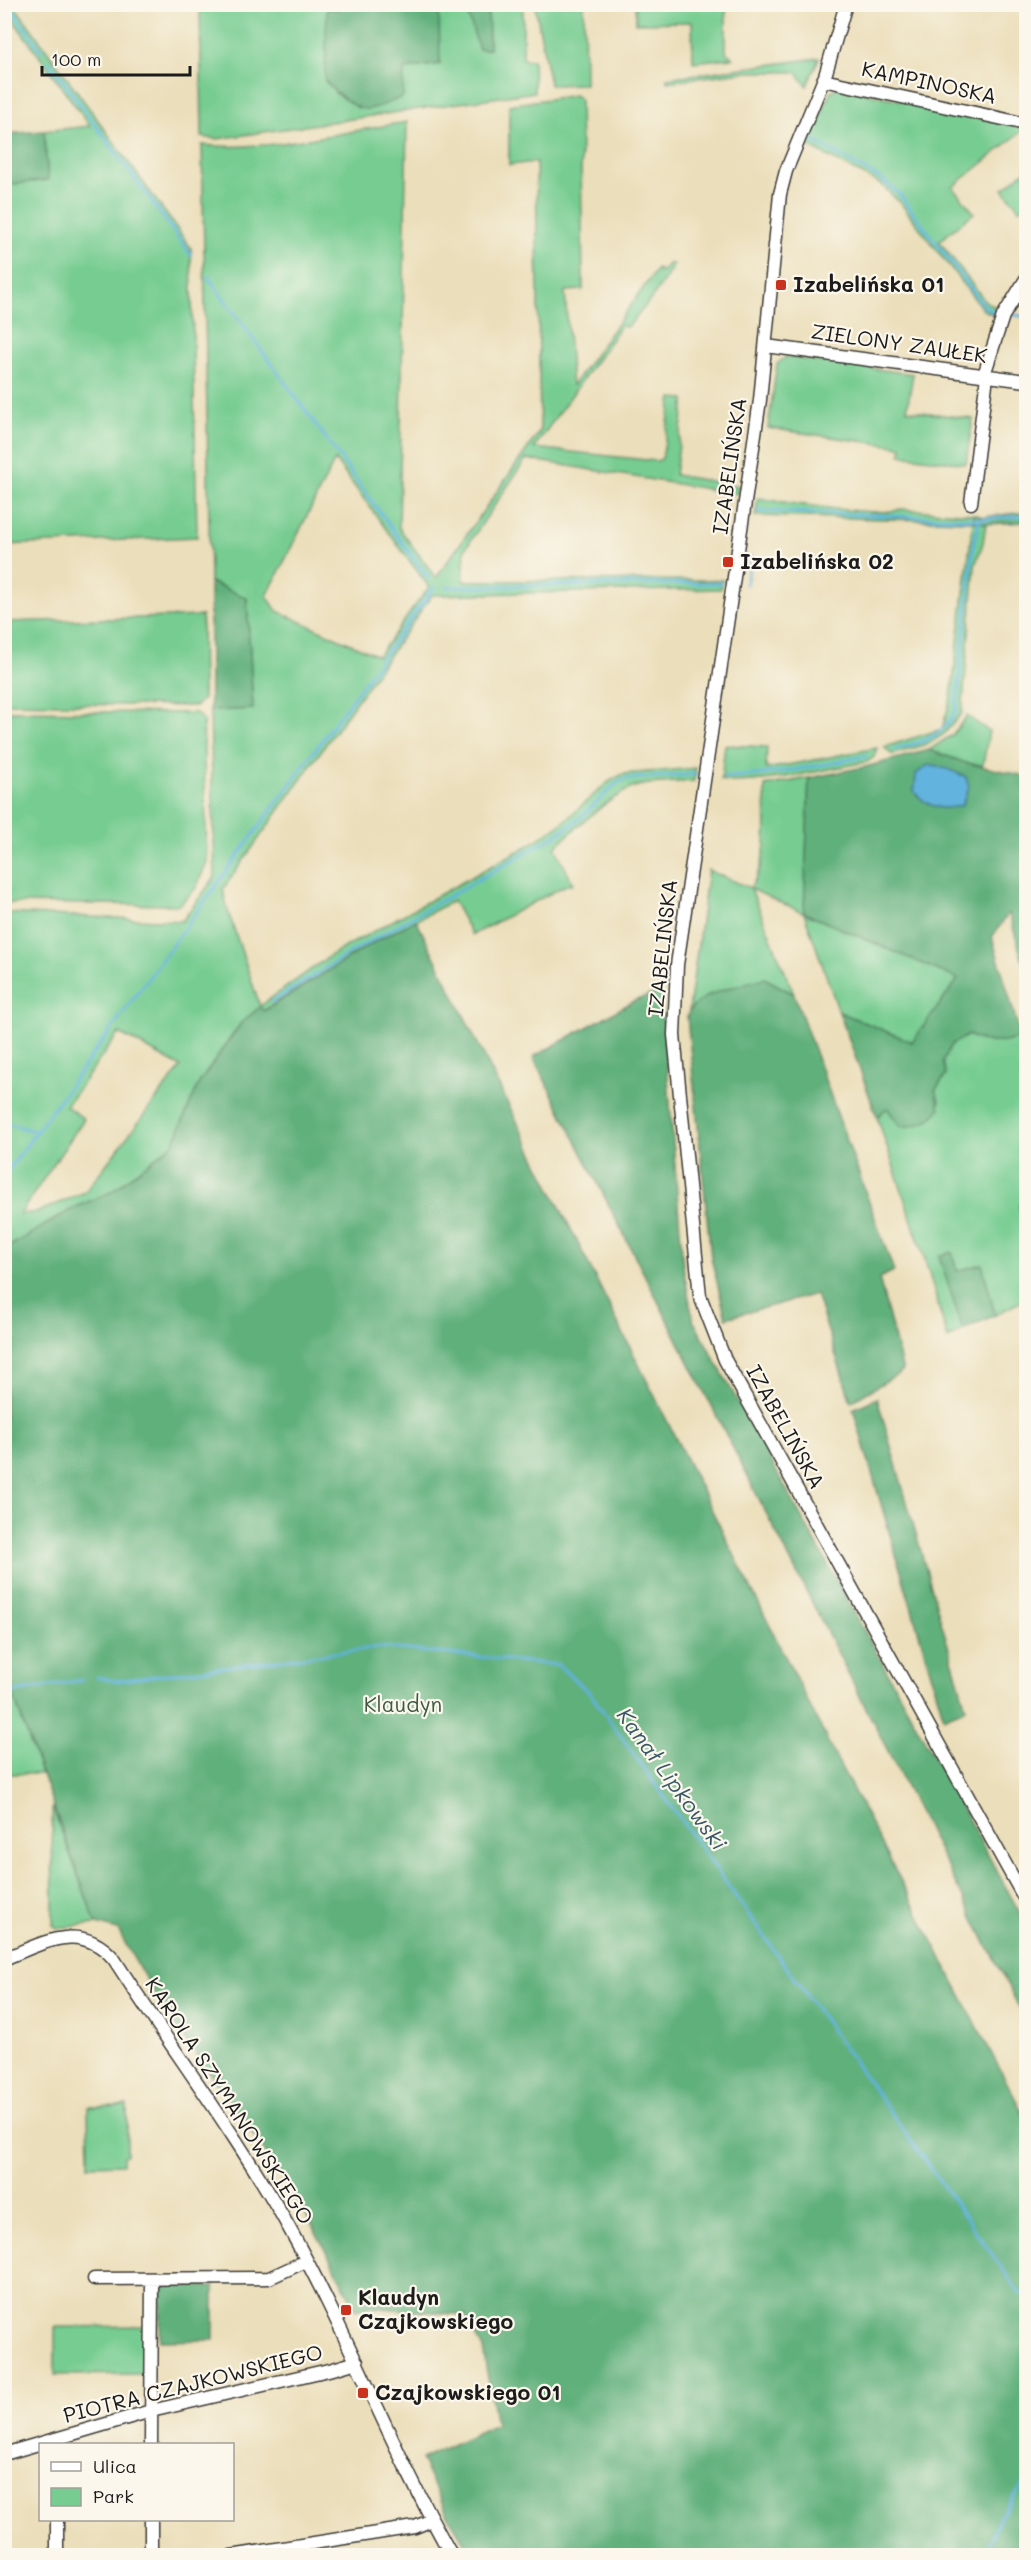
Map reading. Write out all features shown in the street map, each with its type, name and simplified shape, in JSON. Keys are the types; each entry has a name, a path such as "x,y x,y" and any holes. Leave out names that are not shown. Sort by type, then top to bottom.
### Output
{"street":[{"name":"IZABELIŃSKA","path":"846,4 823,80 783,181 766,346 674,997 674,1035 700,1296 725,1360 1026,1901"},
{"name":"KAMPINOSKA","path":"823,80 1026,124"},
{"path":"971,503 986,375 1003,316 1026,279"},
{"name":"ZIELONY ZAUŁEK","path":"766,346 1026,381"},
{"name":"KAROLA SZYMANOWSKIEGO","path":"4,1959 50,1940 66,1937 90,1941 105,1949 114,1959 246,2156 288,2226 357,2362 432,2520 452,2556"},
{"path":"94,2279 269,2278 306,2261"},
{"path":"151,2443 153,2279"},
{"name":"PIOTRA CZAJKOWSKIEGO","path":"57,2441 151,2411 357,2362"},
{"name":"PIOTRA CZAJKOWSKIEGO","path":"4,2454 39,2445"},
{"path":"231,2556 415,2527 432,2520"},
{"path":"57,2521 57,2556"},
{"path":"151,2521 151,2556"}],"green space":[{"path":"339,4 439,5 440,64 404,69 403,97 367,109 356,106 325,81 327,9 339,9"},
{"path":"717,4 718,8 726,8 726,52 733,58 693,62 692,22 636,23 635,5"},
{"path":"5,5 14,5 191,248 197,537 5,545 4,185 48,180 44,131 90,126 5,9"},
{"path":"200,5 339,5 339,9 327,9 335,93 358,108 404,69 440,64 371,5 465,5 479,49 489,49 488,5 523,5 523,59 533,60 534,92 217,139 202,137"},
{"path":"465,5 488,5 489,49 479,49"},
{"path":"535,5 584,5 585,84 550,85"},
{"path":"819,58 807,86 796,72 743,72 667,82 667,78"},
{"path":"840,87 1026,128 953,187 974,213 939,241 985,301 997,308 994,315 983,310 902,205 882,185 808,146 831,91"},
{"path":"575,95 580,100 583,290 565,291 572,386 657,269 662,272 668,264 674,264 659,289 628,327 621,326 534,448 656,461 662,459 672,398 685,399 675,475 739,486 737,494 526,459 465,549 463,581 723,580 721,589 432,595 223,889 227,908 260,1006 331,955 529,845 562,823 608,782 623,774 696,768 694,781 648,784 632,788 608,802 584,821 555,847 573,884 568,884 472,935 453,901 371,944 263,1011 260,1007 241,1023 199,1083 173,1144 111,1192 74,1208 5,1249 5,913 182,921 215,877 210,711 253,709 247,598 210,582 202,145 252,146 331,136 407,122 399,528 436,578 540,431 536,162 509,165 509,105","holes":["335,460 429,587 378,656 277,611 267,596","119,1033 181,1067 85,1192 38,1212 20,1214 84,1119 66,1106"]},
{"path":"44,131 48,180 5,185 5,134"},
{"path":"1026,170 1026,205 1020,210 1003,189"},
{"path":"786,357 913,374 907,410 973,419 966,464 901,455 902,447 768,428 777,364"},
{"path":"758,498 855,511 875,512 900,509 974,514 973,521 755,516"},
{"path":"1026,512 1026,522 986,524 973,521 974,514 983,517"},
{"path":"973,521 986,524 983,543 975,566 962,713 944,734 930,743 891,754 884,747 942,729 951,697"},
{"path":"210,582 247,598 253,709 210,711"},
{"path":"202,616 203,699 196,706 5,703 5,622"},
{"path":"5,711 196,713 203,720 207,862 196,888 179,905 5,903"},
{"path":"967,716 989,731 983,765 966,763 929,750 952,735"},
{"path":"725,745 767,747 766,769 877,748 874,757 867,762 771,779 734,782 721,780"},
{"path":"929,750 966,763 1026,776 1026,973 1009,913 992,937 1021,1037 994,1042 968,1035 952,1044 943,1061 946,1075 935,1090 940,1108 937,1113 923,1123 900,1126 887,1108 877,1117 839,1012 912,1042 958,979 804,913 809,778 869,766"},
{"path":"809,778 804,913 751,889 794,994 764,978 708,995 689,1010 708,870 750,888 757,876 764,852 765,786"},
{"path":"804,913 959,979 912,1042 839,1012"},
{"name":"Klaudyn","path":"416,920 830,1746 1026,2119 1026,2555 472,2555 447,2514 421,2459 496,2424 483,2349 465,2315 370,2307 356,2310 302,2207 158,1998 118,1930 96,1924 5,1672 5,1249 74,1208 111,1192 173,1144 199,1083 241,1023 260,1007 264,1011 371,944"},
{"path":"764,978 794,994 894,1271 879,1278 903,1371 851,1402 816,1294 726,1318 711,1258 687,1017 698,1002 708,996"},
{"path":"661,991 683,1266 693,1320 1026,1924 1026,2021 533,1057 634,1001"},
{"path":"968,1035 995,1042 1021,1037 1026,1057 1026,1203 1019,1205 1026,1233 1026,1299 995,1315 982,1264 957,1271 939,1256 963,1330 948,1339 925,1260 877,1117 887,1107 900,1126 940,1102 935,1090 946,1075 942,1061 952,1044"},
{"path":"952,1252 957,1271 982,1264 995,1315 963,1330 939,1256"},
{"path":"877,1398 966,1708 944,1718 853,1409"},
{"path":"5,1672 41,1774 5,1774"},
{"path":"52,1806 96,1924 57,1928 53,1925"},
{"path":"127,2106 127,2155 123,2156 123,2164 89,2165 88,2107"},
{"path":"165,2286 214,2286 214,2340 160,2341 161,2290"},
{"path":"146,2326 145,2374 55,2375 55,2327"}],"water":[{"path":"928,765 948,769 966,777 969,787 962,805 948,808 936,807 914,792 916,774"}],"waterway":[{"path":"8,4 41,51"},
{"path":"49,62 191,255"},
{"path":"810,139 884,181 900,195 984,306 995,313"},
{"path":"208,277 428,578"},
{"path":"1010,314 1026,317"},
{"path":"758,511 980,519 1026,516"},
{"path":"895,749 923,741 939,732 951,719 956,709 974,541 980,519"},
{"path":"746,584 751,557"},
{"path":"447,587 721,583"},
{"path":"4,1176 434,587"},
{"path":"724,777 796,770 866,756"},
{"path":"272,1002 353,951 550,839 578,820 617,783 626,779 697,774"},
{"path":"4,1122 37,1132"},
{"name":"Kanał Lipkowski","path":"96,1677 116,1681 380,1647 558,1665 590,1693 1019,2292 1026,2295"},
{"name":"Kanał Lipkowski","path":"4,1694 82,1680"},
{"path":"985,2556 999,2518 1026,2481"}],"place":[{"name":"Izabelińska 01","path":"781,285"},
{"name":"Izabelińska 02","path":"728,562"},
{"name":"Klaudyn Czajkowskiego","path":"346,2310"},
{"name":"Czajkowskiego 01","path":"363,2393"}]}
